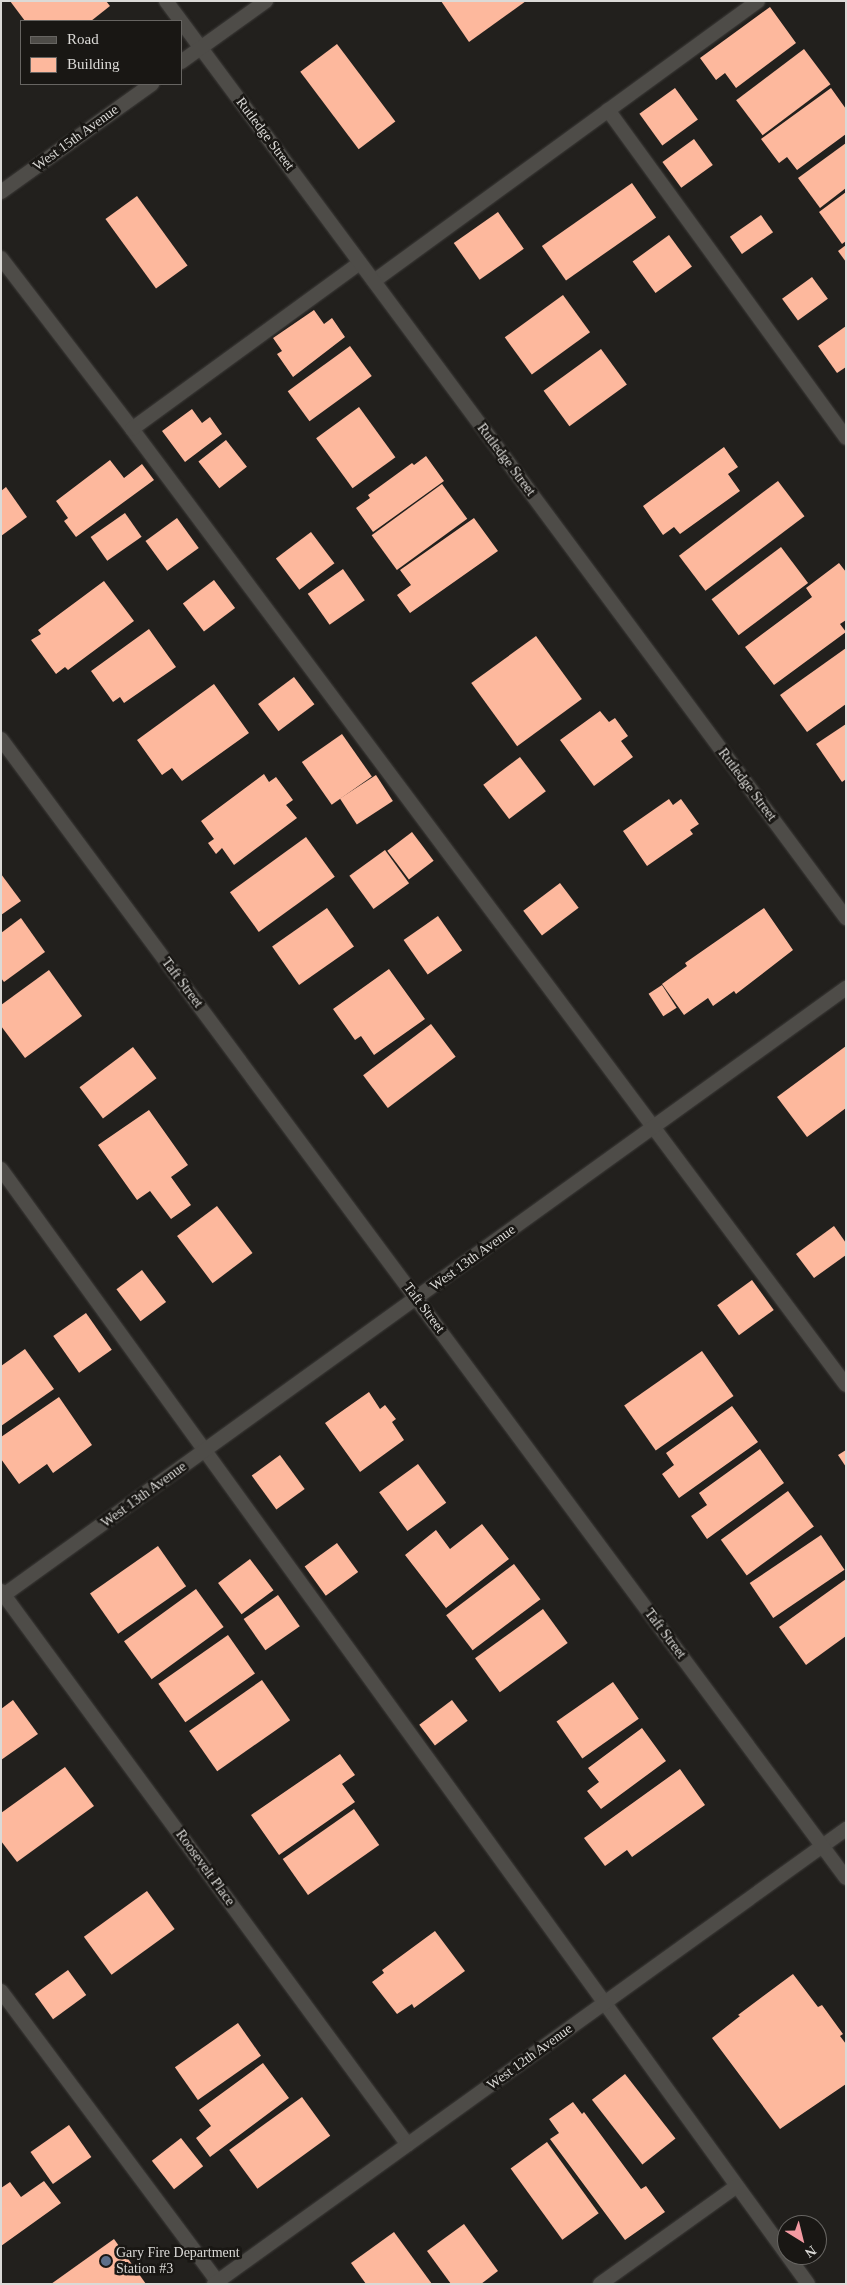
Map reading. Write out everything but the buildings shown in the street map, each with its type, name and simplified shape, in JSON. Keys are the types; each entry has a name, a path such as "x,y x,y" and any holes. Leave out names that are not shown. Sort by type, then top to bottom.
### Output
{"street":[{"name":"Rutledge Street","path":"166,1 180,20"},
{"path":"182,61 266,1"},
{"path":"374,281 758,1"},
{"name":"Rutledge Street","path":"182,22 846,918"},
{"name":"West 15th Avenue","path":"1,192 151,85"},
{"path":"608,110 846,438"},
{"path":"1,258 132,429 846,1385"},
{"path":"132,429 360,263"},
{"name":"Taft Street","path":"1,739 846,1878"},
{"name":"West 13th Avenue","path":"2,1595 417,1299 846,988"},
{"path":"1,1169 808,2284"},
{"name":"Roosevelt Place","path":"2,1595 408,2144"},
{"name":"West 12th Avenue","path":"217,2283 846,1829"},
{"path":"1,1991 217,2283"},
{"path":"600,2284 737,2186"}],"place":[{"name":"Gary Fire Department Station #3","path":"106,2261"}]}
